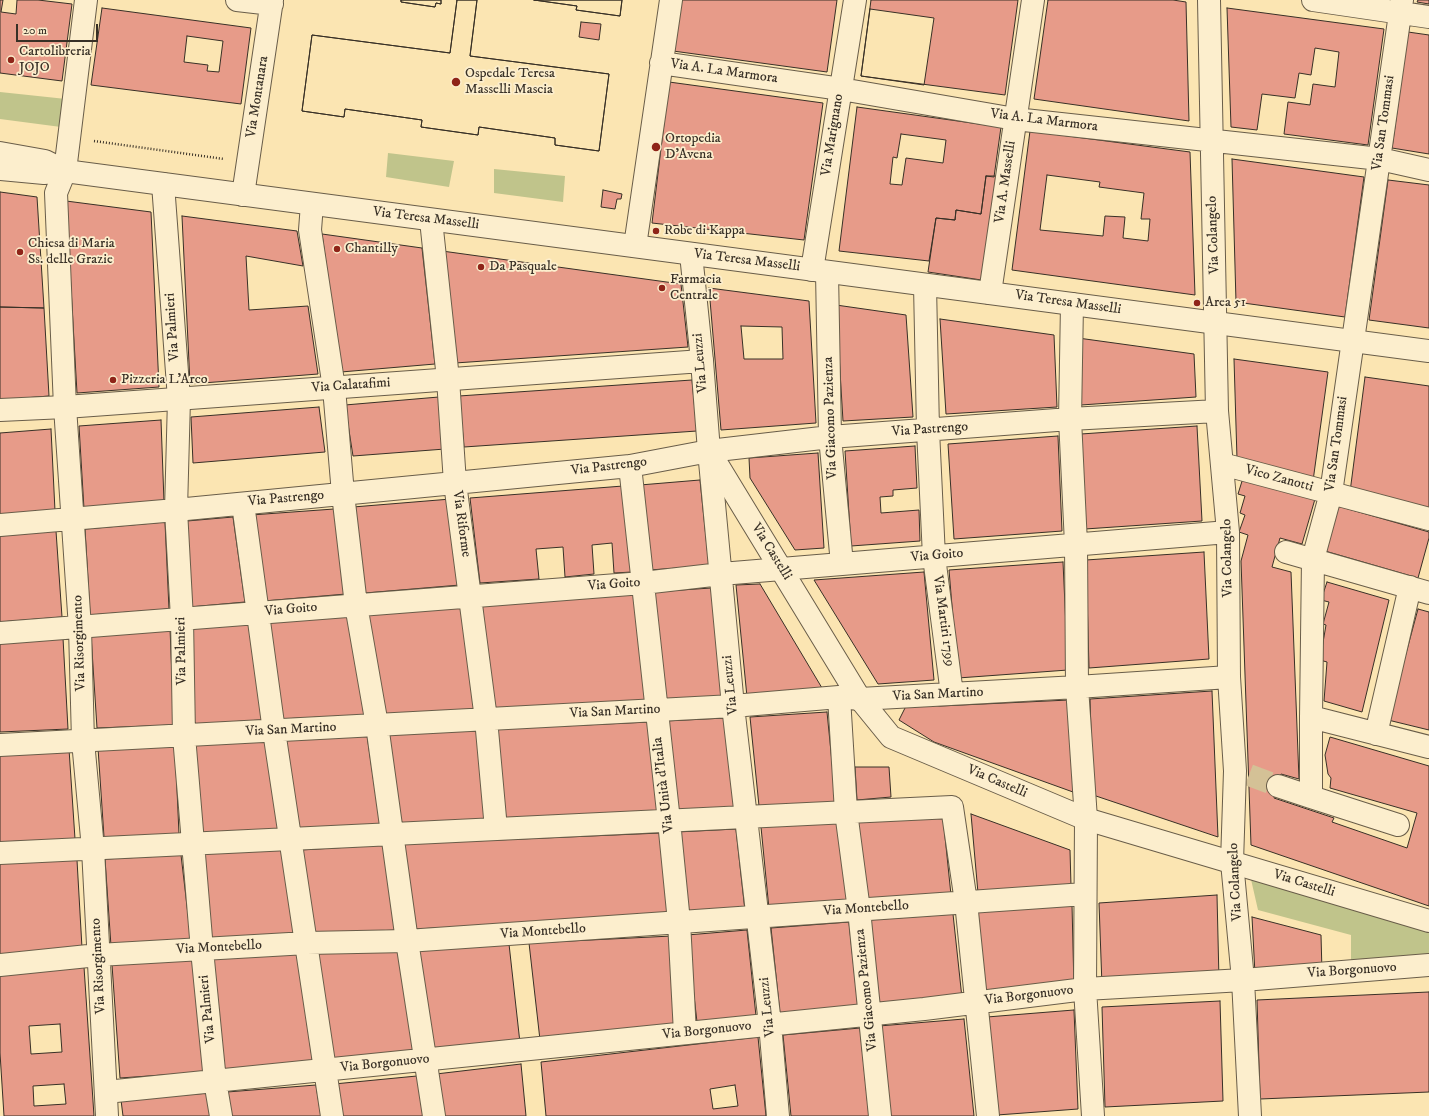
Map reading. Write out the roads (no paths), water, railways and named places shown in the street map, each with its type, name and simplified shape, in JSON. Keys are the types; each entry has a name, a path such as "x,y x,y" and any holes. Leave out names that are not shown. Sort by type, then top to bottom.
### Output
{"street":[{"name":"Via Risorgimento","path":"86,0 65,170 56,193 65,407 80,628 83,741 93,849 107,1116"},
{"path":"237,0 272,2"},
{"path":"635,246 671,0"},
{"name":"Via Marignano","path":"820,271 841,89 854,0"},
{"name":"Via A. Masselli","path":"990,293 1033,0"},
{"name":"Via Colangelo","path":"1209,0 1218,411 1228,532 1229,677 1242,773 1232,862 1243,980 1250,1116"},
{"path":"1313,0 1401,6 1429,17"},
{"name":"Via Montanara","path":"243,195 272,2"},
{"name":"Via San Tommasi","path":"1311,797 1314,559 1331,493 1401,6"},
{"name":"Via A. La Marmora","path":"661,63 841,89 1015,119 1380,159 1429,170"},
{"name":"Via Teresa Masselli","path":"0,153 45,161 65,170 163,184 1429,351"},
{"name":"Via Teresa Masselli","path":"0,169 44,173 65,170"},
{"name":"Via Palmieri","path":"163,184 179,399 176,510 182,620 184,736 202,950 215,1081 221,1116"},
{"path":"312,204 310,230 334,388 343,494 356,605 377,725 407,941 434,1116"},
{"name":"Via Riforme","path":"430,220 448,379 455,483 471,595 486,719 496,829"},
{"name":"Via Leuzzi","path":"691,254 733,706 770,1024 778,1116"},
{"name":"Via Giacomo Pazienza","path":"820,271 830,437 842,564"},
{"name":"Via Martiri 1799","path":"925,285 928,430 934,556 952,694"},
{"path":"1072,304 1070,419 1076,544 1077,687 1086,819 1086,989 1093,1116"},
{"name":"Via Calatafimi","path":"0,410 65,407 702,361"},
{"name":"Via Pastrengo","path":"0,525 73,520 630,466 709,451 830,437 1070,419 1218,411"},
{"name":"Via Castelli","path":"709,451 860,699 891,737 1086,819 1429,921"},
{"name":"Vico Zanotti","path":"1222,464 1429,519"},
{"name":"Via Unità d'Italia","path":"630,466 679,922 685,1033"},
{"path":"243,504 274,731 292,839 332,1116"},
{"name":"Via Goito","path":"0,634 471,595 643,583 721,574 1228,532"},
{"path":"1286,552 1420,590 1376,734"},
{"name":"Via San Martino","path":"0,745 733,706 838,697 860,699 952,694 1229,677"},
{"name":"Via Giacomo Pazienza","path":"838,697 846,812 859,910 880,1116"},
{"path":"1311,717 1429,747"},
{"path":"1278,786 1398,826"},
{"path":"0,853 952,807 966,902 988,1116"},
{"name":"Via Montebello","path":"0,965 98,954 202,950 307,943 407,941 1085,894"},
{"name":"Via Borgonuovo","path":"106,1092 869,1014 1086,989 1243,980 1429,966"}],"tunnel":[{"path":"1249,775 1278,786"}],"place":[{"name":"Cartolibreria JOJO","path":"11,60"},
{"name":"Ospedale Teresa Masselli Mascia","path":"456,82"},
{"name":"Ortopedia D'Avena","path":"656,147"},
{"name":"Robe di Kappa","path":"656,231"},
{"name":"Chantilly","path":"337,249"},
{"name":"Chiesa di Maria Ss. delle Grazie","path":"20,252"},
{"name":"Da Pasquale","path":"481,267"},
{"name":"Farmacia Centrale","path":"662,288"},
{"name":"Area 51","path":"1197,303"},
{"name":"Pizzeria L'Arco","path":"113,380"}]}
